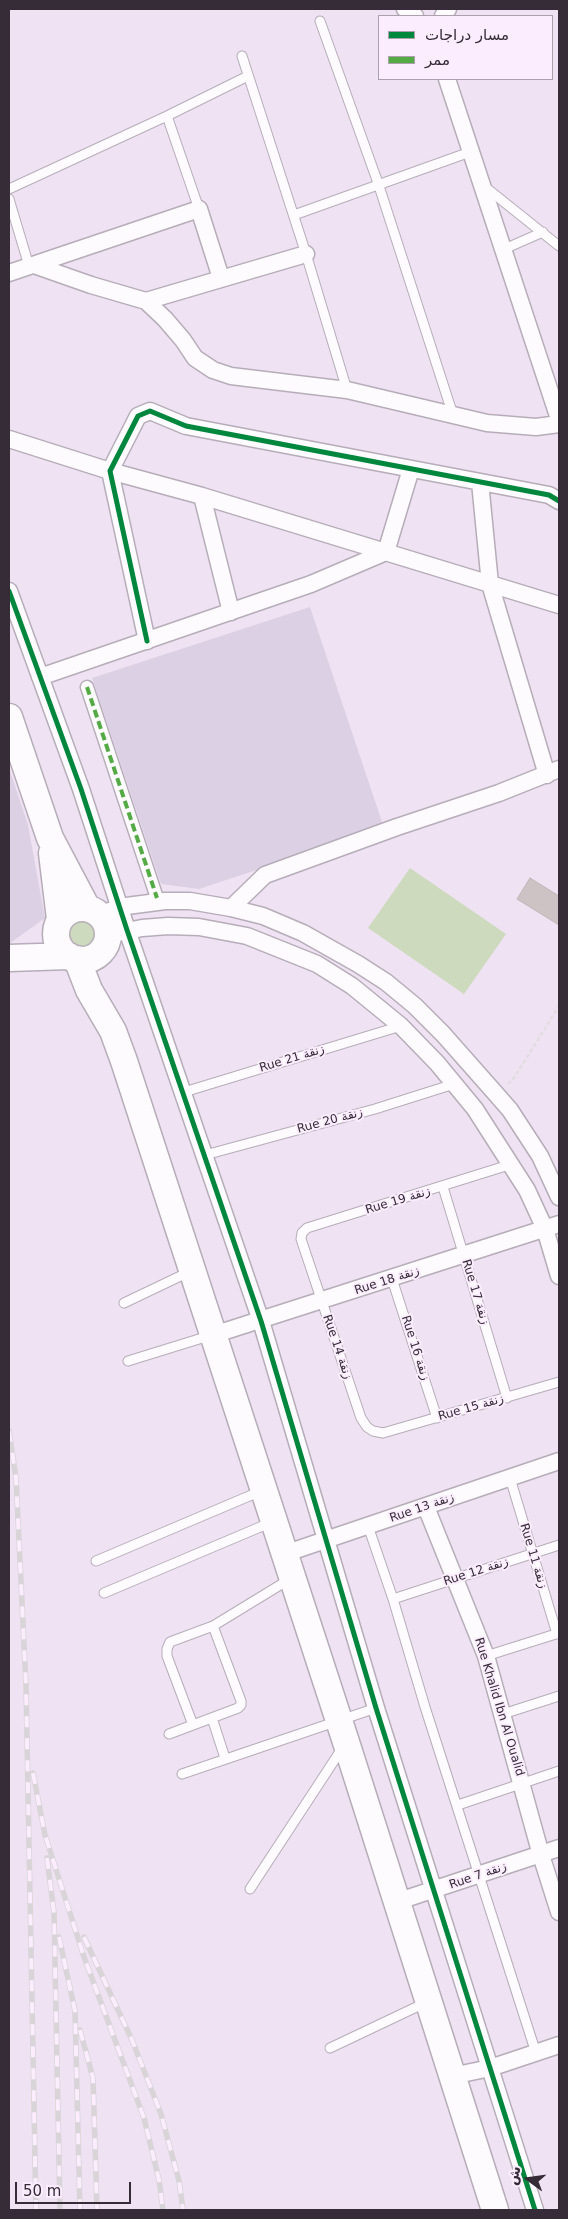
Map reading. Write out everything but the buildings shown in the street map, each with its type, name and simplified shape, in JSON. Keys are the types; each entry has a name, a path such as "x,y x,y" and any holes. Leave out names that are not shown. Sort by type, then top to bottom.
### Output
{"main road":[{"path":"9,717 50,838 98,933 89,990 113,1031 214,1335 343,1731 494,2210"},
{"path":"50,838 59,923 57,940 64,952 98,933"},
{"path":"9,952 59,923 72,910 98,933"},
{"path":"9,958 98,933"}],"street":[{"path":"447,80 559,419"},
{"path":"9,273 199,209 221,278"},
{"path":"146,301 306,254"},
{"path":"32,265 146,301 165,319 196,358 213,370 231,376 347,390 487,423 536,427 559,424"},
{"path":"147,641 110,471 138,416 150,410 186,426 549,495 559,501"},
{"path":"9,439 559,605"},
{"path":"386,552 411,469"},
{"path":"231,908 265,875 297,862 499,793 553,772 490,584 480,482"},
{"path":"202,496 231,612"},
{"path":"40,678 311,584 386,552"},
{"path":"9,590 81,788 98,933 184,1092 260,1321 376,1708 535,2210"},
{"path":"87,687 157,898"},
{"path":"98,933 155,902 182,901 231,908 263,916 303,933 358,964 386,982 444,1034 510,1110 540,1156 559,1197"},
{"path":"98,933 168,926 199,927 247,936 317,964 352,986 401,1026 475,1110 552,1227 559,1276"},
{"name":"Rue 18 زنقة","path":"214,1335 552,1227"},
{"name":"Rue 13 زنقة","path":"288,1566 326,1541 559,1461"},
{"name":"Rue Khalid Ibn Al Oualid","path":"426,1507 486,1656 541,1855 559,1912"},
{"name":"Rue 7 زنقة","path":"396,1902 480,1876 559,1848"},
{"path":"452,2076 490,2068 559,2045"}],"lane":[{"path":"320,21 378,183 453,415"},
{"path":"242,56 294,215 347,390"},
{"path":"9,189 167,116 248,76"},
{"path":"167,116 199,209"},
{"path":"294,215 378,183 470,152"},
{"path":"480,182 559,246"},
{"path":"9,199 32,265"},
{"path":"502,250 543,232"},
{"name":"Rue 21 زنقة","path":"184,1092 401,1026"},
{"name":"Rue 20 زنقة","path":"205,1155 375,1109 454,1084"},
{"name":"Rue 19 زنقة","path":"305,1249 301,1239 302,1233 307,1228 512,1164"},
{"name":"Rue 17 زنقة","path":"443,1187 507,1398"},
{"name":"Rue 14 زنقة","path":"305,1249 362,1418 366,1427 382,1433"},
{"path":"124,1303 192,1270"},
{"name":"Rue 16 زنقة","path":"392,1279 437,1418"},
{"path":"128,1360 214,1335"},
{"name":"Rue 15 زنقة","path":"382,1433 559,1382"},
{"name":"Rue 11 زنقة","path":"510,1478 558,1633"},
{"path":"96,1561 265,1490"},
{"path":"104,1593 274,1521"},
{"path":"368,1526 393,1599 425,1707 536,2053"},
{"name":"Rue 12 زنقة","path":"393,1599 559,1545"},
{"path":"193,1725 167,1649 170,1642 213,1626 288,1566"},
{"path":"169,1734 238,1708 241,1701 213,1626"},
{"path":"486,1656 558,1633"},
{"path":"503,1714 559,1696"},
{"path":"182,1774 225,1758 343,1731 376,1708"},
{"path":"212,1718 225,1758"},
{"path":"250,1889 343,1731"},
{"path":"458,1805 559,1771"},
{"path":"330,2048 428,2002"}],"path":[{"path":"496,1094 514,1078 559,1006"}],"shaded area":[{"path":"310,607 384,828 199,889 161,884 92,678"},
{"path":"9,768 28,825 45,918 9,944"}],"green space":[{"path":"410,868 506,934 464,994 368,928"},
{"path":"82,914 96,919 101,933 96,947 82,952 68,947 63,933 68,919"}],"railway":[{"path":"9,1431 16,1478 26,1686 36,2210"},
{"path":"33,1773 45,1835 84,1957 144,2118 159,2180 163,2210"},
{"path":"47,1858 54,1913 60,2210"},
{"path":"59,1937 75,2011 80,2210"},
{"path":"84,1937 132,2040 161,2114 179,2181 183,2210"},
{"path":"80,2030 93,2078 97,2210"}],"marked path":[{"path":"87,687 157,898"}],"cycle path":[{"path":"147,641 110,471 138,416 150,411 186,426 549,495 559,501"},
{"path":"9,591 81,789 127,930 261,1321 376,1708 535,2210"}]}
